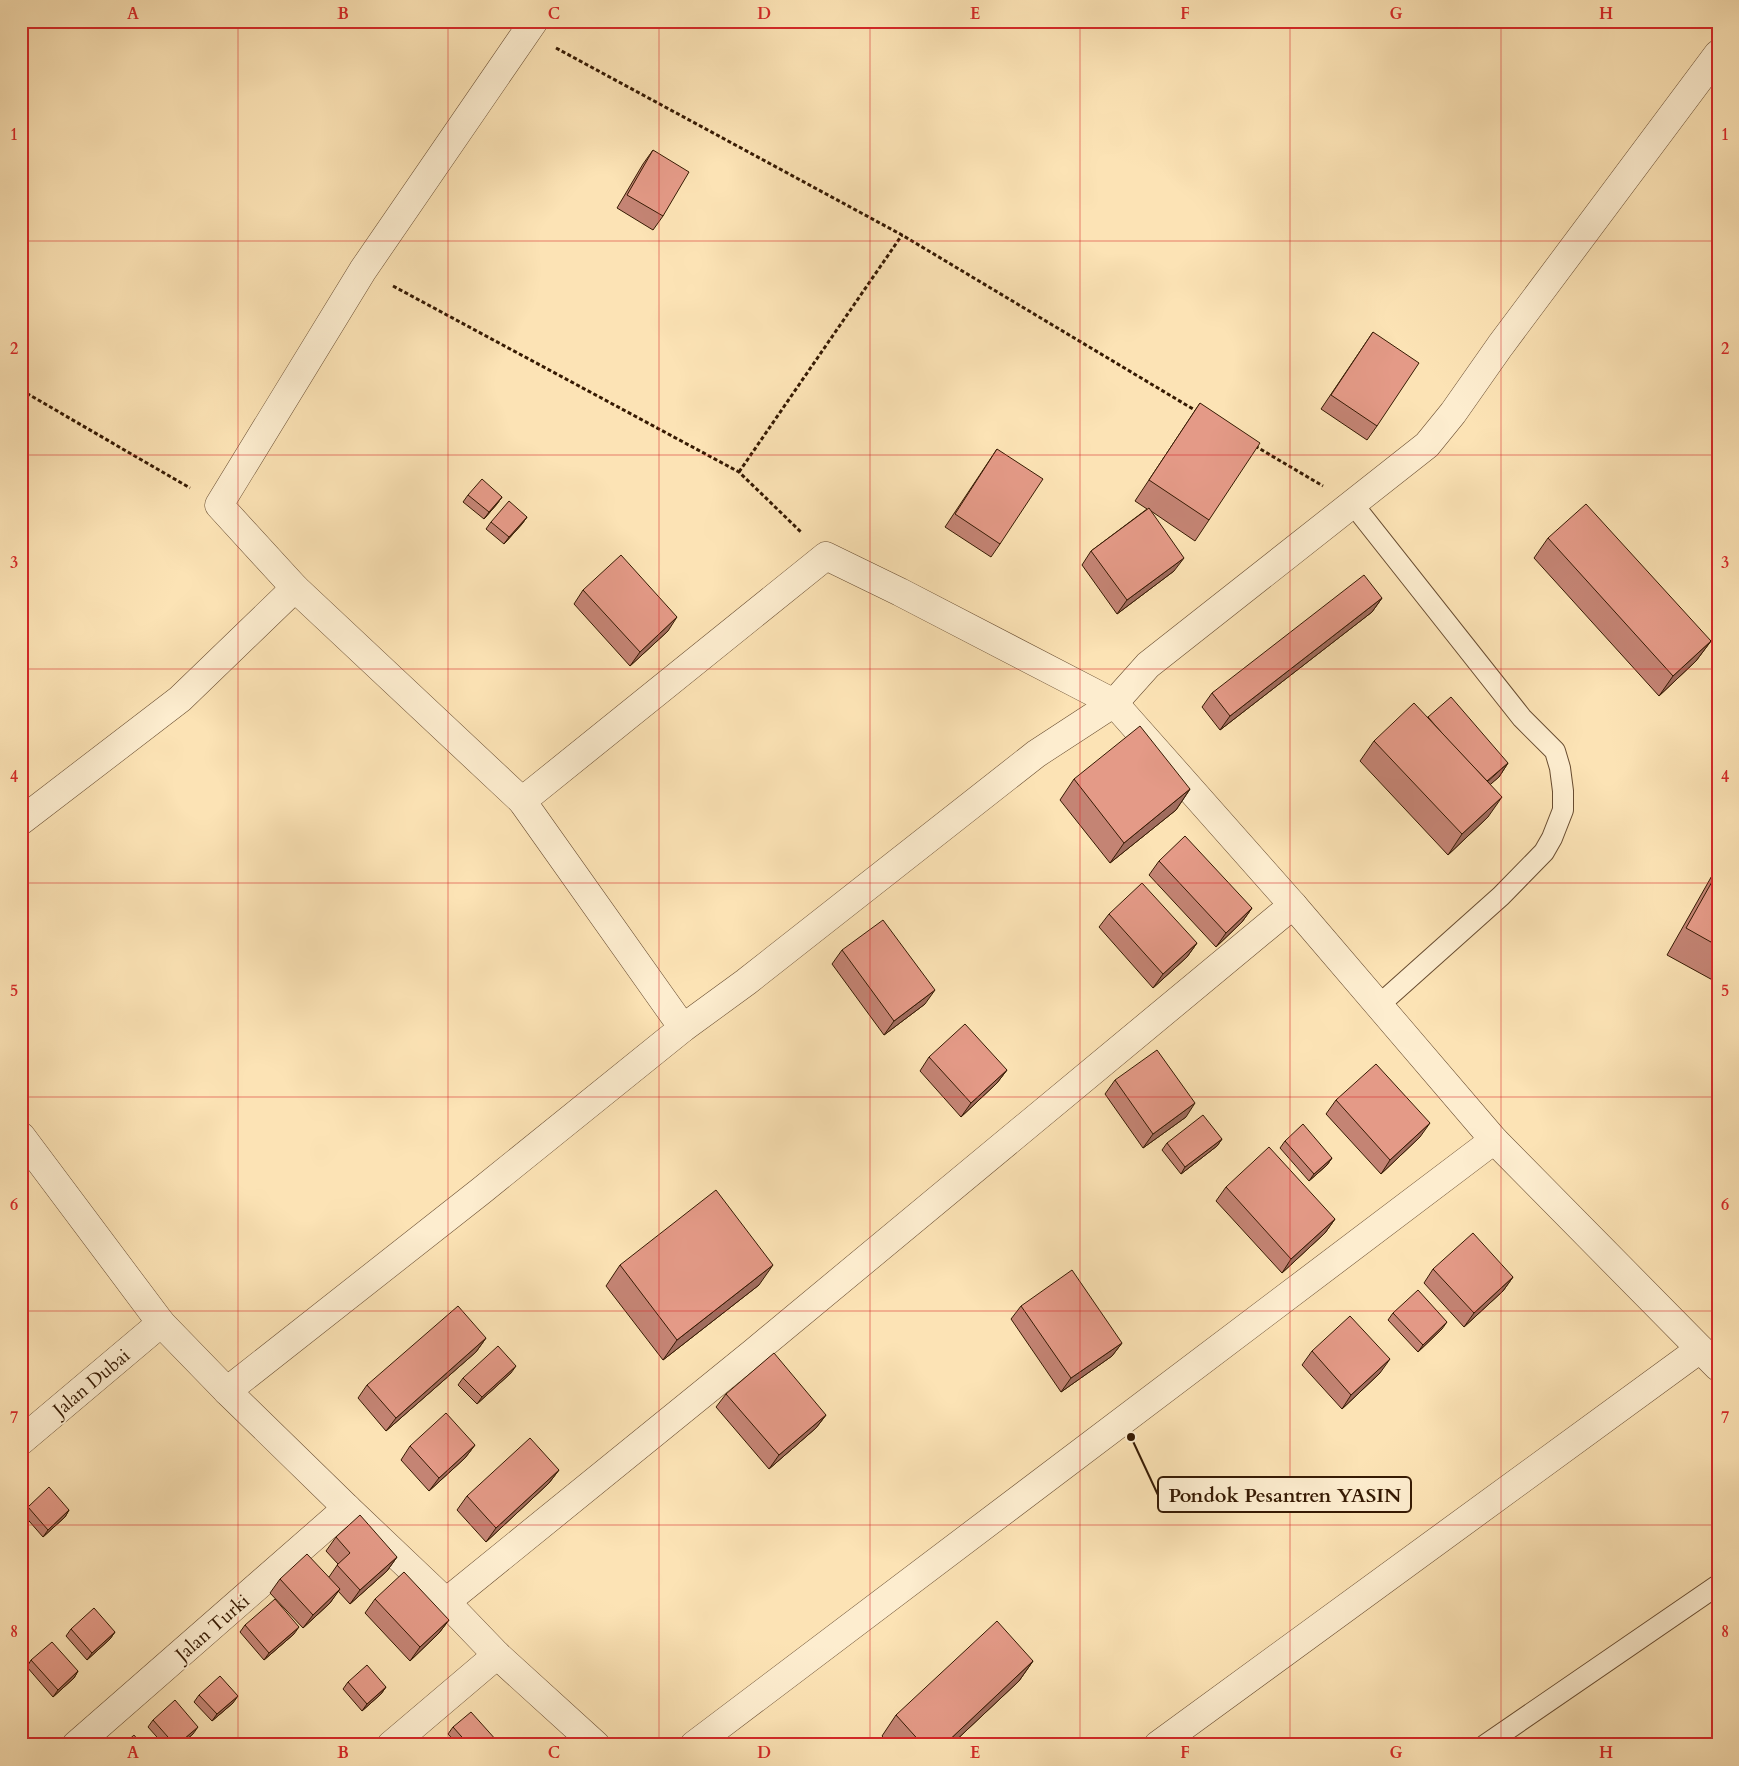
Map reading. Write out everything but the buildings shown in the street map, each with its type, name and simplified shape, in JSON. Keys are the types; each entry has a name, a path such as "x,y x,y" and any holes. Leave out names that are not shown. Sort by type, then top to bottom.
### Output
{"street":[{"path":"530,27 363,270 219,504 295,588 522,801 683,1028"},
{"path":"227,1391 474,1197 683,1028 746,982 1036,754 1114,703 1148,665 1301,546 1352,503 1370,492 1427,445 1453,413 1500,346 1718,54"},
{"path":"522,801 826,556 1114,703 1293,905 1494,1140 1709,1358 1158,1745"},
{"path":"21,821 180,699 295,588"},
{"path":"446,1602 754,1352 1293,905"},
{"path":"21,1136 161,1323 227,1391 446,1602 497,1655 596,1745"},
{"path":"694,1745 1494,1140"},
{"name":"Jalan Dubai","path":"21,1441 161,1323"},
{"name":"Jalan Turki","path":"76,1745 347,1508"},
{"path":"391,1745 497,1655"}],"lane":[{"path":"1352,503 1522,718 1555,751 1560,768 1563,791 1562,810 1552,838 1544,852 1500,896 1379,1005"},
{"path":"1485,1745 1718,1585"}],"path":[{"path":"530,27 902,235 1199,412"},
{"path":"739,472 902,235"},
{"path":"363,270 739,472 826,556"},
{"path":"21,390 219,504"},
{"path":"1250,443 1352,503"}],"place":[{"name":"Pondok Pesantren YASIN","path":"1131,1437"}]}
